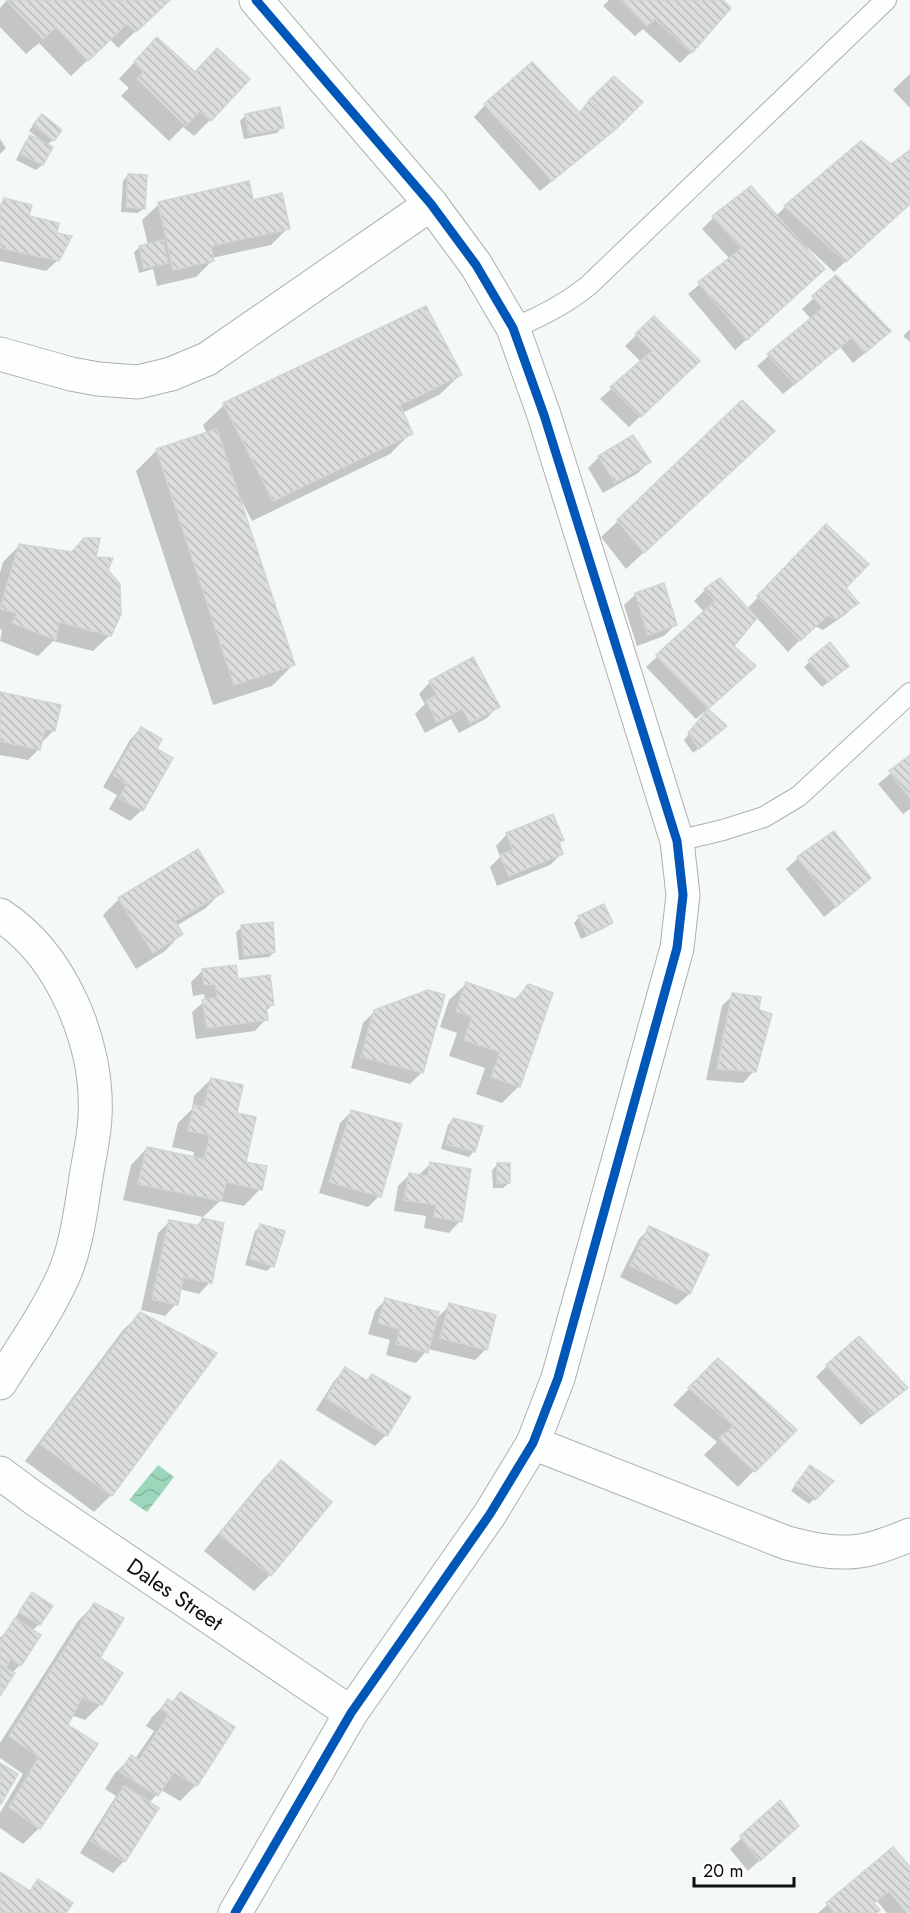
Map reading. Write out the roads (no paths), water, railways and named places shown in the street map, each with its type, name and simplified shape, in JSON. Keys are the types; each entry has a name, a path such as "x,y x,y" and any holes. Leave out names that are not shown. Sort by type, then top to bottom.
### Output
{"street":[{"path":"235,1913 351,1713 490,1514 533,1443 558,1378 677,948 683,895 677,841 544,415 513,328 476,265 431,204 256,0"},
{"path":"0,354 71,374 98,378 138,382 171,374 207,359 431,204"},
{"path":"0,915 44,954 66,989 93,1069 95,1116 77,1233 64,1275 0,1383"},
{"path":"533,1443 787,1544 815,1550 848,1552 883,1545 910,1535"},
{"name":"Dales Street","path":"0,1473 351,1713"}],"lane":[{"path":"513,328 565,304 588,286 886,0"},
{"path":"677,841 764,817 800,796 910,693"}],"water":[{"path":"158,1465 174,1477 147,1512 129,1500"}]}
